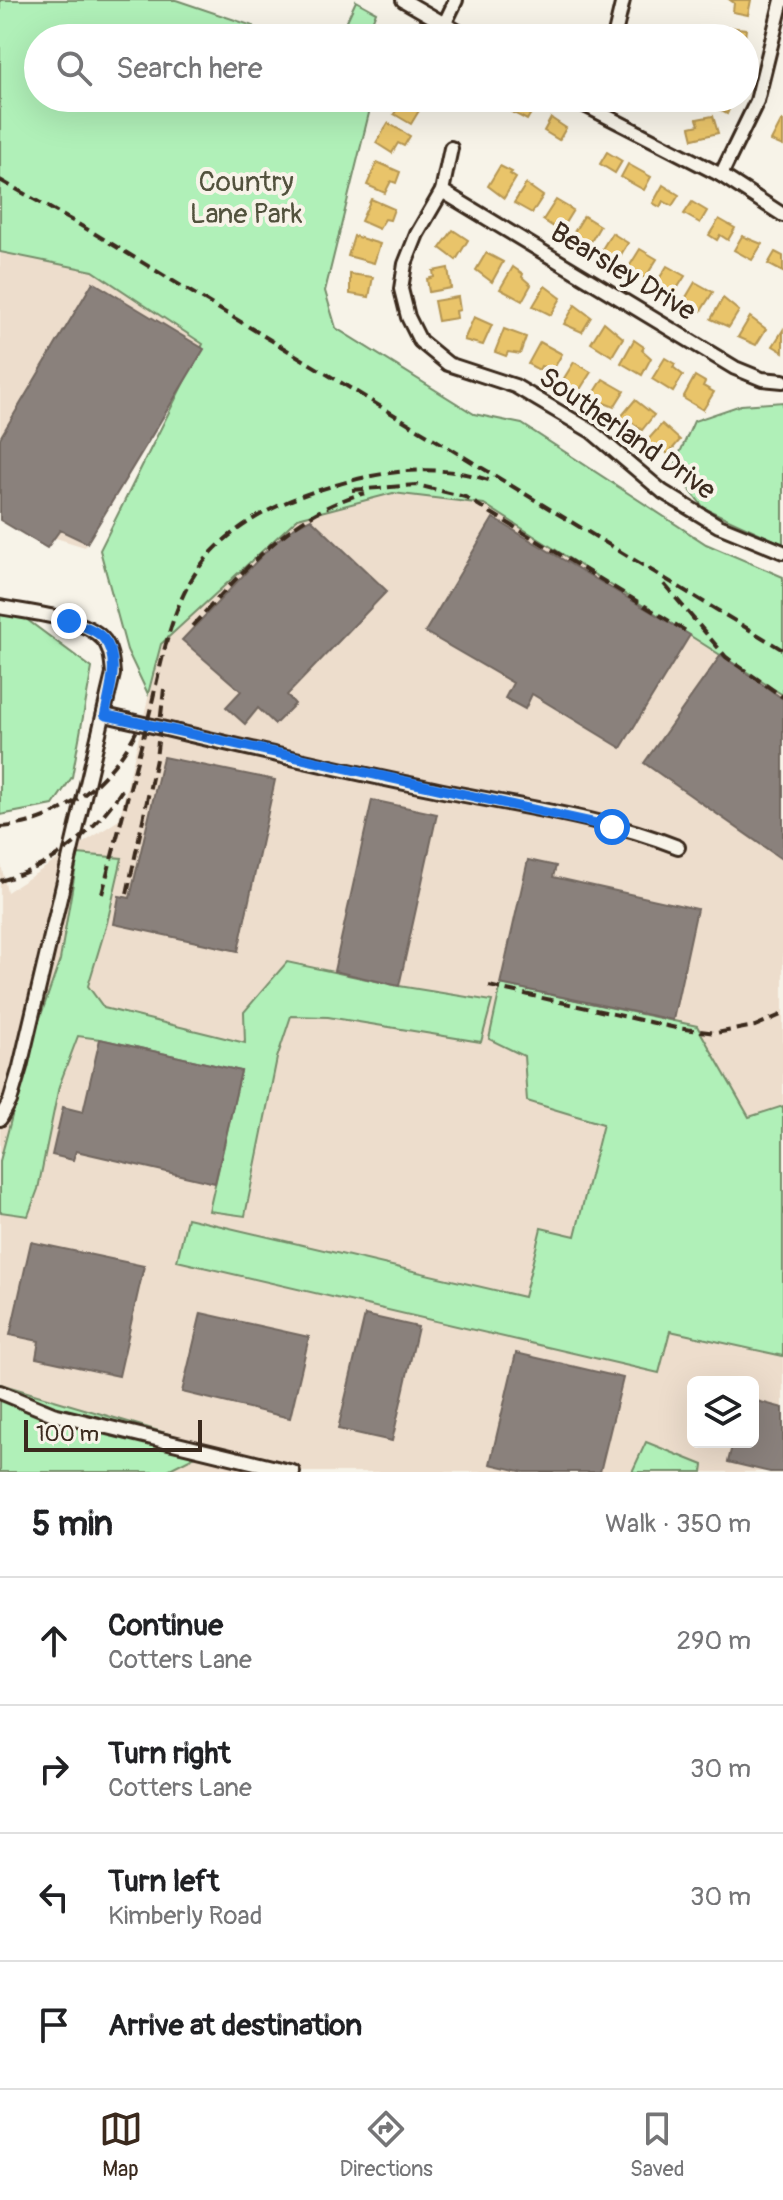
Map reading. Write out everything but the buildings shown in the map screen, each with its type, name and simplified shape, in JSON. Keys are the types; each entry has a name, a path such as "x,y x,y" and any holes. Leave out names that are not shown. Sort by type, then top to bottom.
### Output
{"street":[{"path":"403,0 445,23 456,0"},
{"path":"617,24 623,0"},
{"path":"759,93 782,0"},
{"path":"596,112 721,175 783,215"},
{"path":"721,175 752,112"},
{"name":"Southerland Drive","path":"451,148 442,191 417,234 405,264 401,289 408,317 420,341 448,364 515,386 591,431 663,492 719,526 783,552"},
{"name":"Bearsley Drive","path":"442,191 735,368 762,379 783,381"},
{"path":"0,607 69,621 90,629 104,639 111,656 113,674 20,1067 10,1101 0,1119"},
{"path":"105,715 436,790 501,801 652,836 678,847"},
{"path":"0,1392 53,1414 293,1472"}],"shaded area":[{"path":"0,252 93,271 203,344 85,547 0,521"},
{"path":"393,493 484,504 783,695 783,1106 750,1117 731,1088 524,1056 603,1123 575,1236 541,1228 524,1297 188,1218 178,1260 658,1373 669,1331 783,1356 783,1472 164,1472 212,1447 0,1384 0,860 7,892 119,820 161,644 298,518"}],"green space":[{"name":"Country Lane Park","path":"0,0 176,0 247,24 24,24 24,112 369,112 325,291 336,328 474,414 522,424 706,544 783,577 783,695 484,504 393,493 298,518 161,644 148,694 127,650 100,550 203,344 93,271 0,252"},
{"path":"356,1 376,12 371,24 345,24"},
{"path":"783,402 783,544 704,508 673,468 694,421 741,405"},
{"path":"0,613 22,616 92,668 72,777 53,805 0,815"},
{"path":"78,854 122,858 88,986 104,1008 245,1043 244,1012 287,962 399,986 492,1001 481,1042 328,1017 291,1016 277,1058 245,1216 209,1211 241,1071 78,1036 59,1086 38,1189 28,1216 0,1212 0,1161 31,1044 60,960"},
{"path":"501,984 697,1026 749,1117 783,1106 783,1356 670,1331 659,1373 177,1261 187,1218 524,1297 541,1228 575,1236 603,1124 527,1101 524,1056 489,1039"},
{"path":"0,1384 213,1447 164,1472 0,1472"},
{"path":"646,1442 703,1465 702,1472 632,1472"}],"railway":[{"path":"0,180 92,232 783,650"},
{"path":"102,894 169,634 185,591 210,554 237,530 268,511 301,496 355,480 394,472 433,470 491,481"},
{"path":"352,490 417,485 465,497 686,631"},
{"path":"192,626 250,565 291,529 338,502 365,493"},
{"path":"664,584 726,657 783,697"},
{"path":"127,894 156,759 164,689"},
{"path":"0,827 43,818 81,796 113,766 137,730"},
{"path":"0,881 38,866 71,846 99,820 124,787"},
{"path":"489,986 676,1028 716,1033 755,1026 783,1014"}],"route":[{"path":"69,621 90,629 104,639 111,656 113,674 105,715 612,827"}]}
